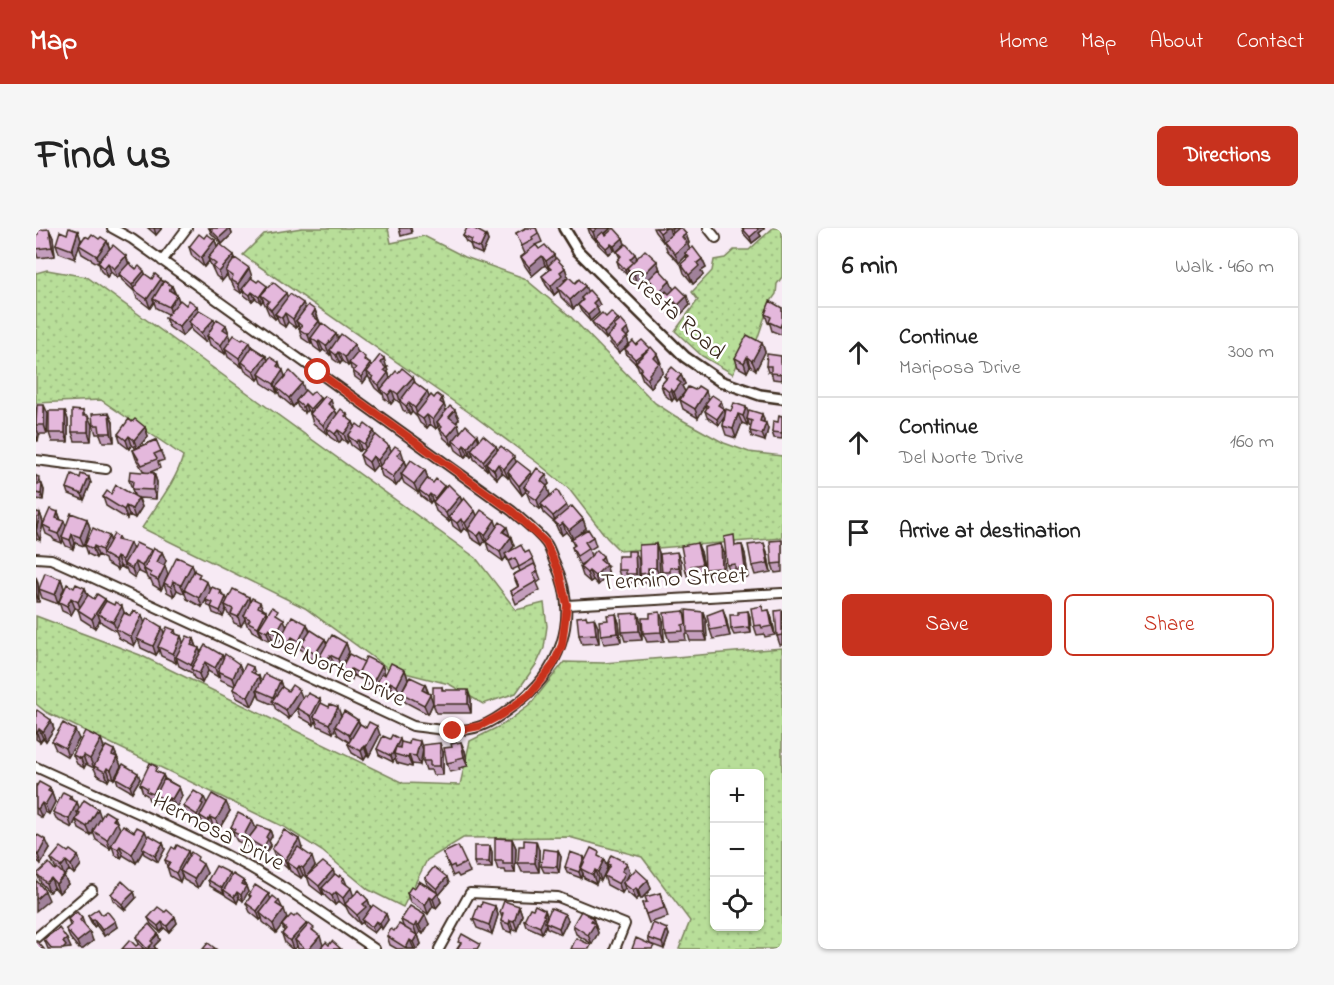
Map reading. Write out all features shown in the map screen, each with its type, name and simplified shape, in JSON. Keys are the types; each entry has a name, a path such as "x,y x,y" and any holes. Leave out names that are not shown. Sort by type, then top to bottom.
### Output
{"street":[{"path":"112,228 132,239 512,511 546,543 559,572 567,605"},
{"path":"162,261 187,228"},
{"name":"Cresta Road","path":"564,228 578,251 685,357 720,381 760,395 782,398"},
{"path":"708,228 716,238"},
{"path":"36,460 106,469"},
{"name":"Del Norte Drive","path":"36,558 51,560 89,576 413,726 453,731 480,726 501,715 529,695 553,665 562,645 567,605"},
{"name":"Termino Street","path":"567,605 782,593"},
{"name":"Hermosa Drive","path":"36,767 169,827 237,861 286,890 375,949"},
{"path":"36,938 92,891"},
{"path":"439,949 470,893 558,897 625,924 615,949"}],"green space":[{"path":"302,228 388,228 391,243 424,236 465,257 524,278 571,317 655,403 724,443 749,452 782,456 782,538 620,551 569,489 539,464 470,413 243,255 264,234"},
{"path":"773,228 782,228 782,277 777,284 776,294 769,304 757,340 748,339 733,374 702,356 675,331 698,300 692,292 712,271 714,260 725,258 734,250 749,250"},
{"path":"47,270 87,277 476,558 516,610 544,603 547,626 544,648 537,663 516,693 483,704 449,684 389,669 305,608 142,528 171,484 183,456 101,400 36,403 36,273"},
{"path":"36,616 140,655 403,783 460,785 470,741 504,724 530,705 564,662 604,663 782,648 782,949 679,949 690,921 642,857 569,837 463,838 427,860 403,907 369,890 322,851 286,828 46,712 36,704"}],"building":[{"path":"69,228 78,231 72,250 56,244 60,231 67,234"},
{"path":"209,228 230,228 219,238"},
{"path":"467,228 473,228 486,235 480,248 470,244 472,240 463,236"},
{"path":"526,228 536,228 538,233 532,237 533,240 522,246 516,233"},
{"path":"614,228 623,238 614,246 611,244 606,248 596,238 603,232 606,235"},
{"path":"656,228 666,228 660,233"},
{"path":"679,228 686,234 682,237 687,243 675,254 664,241"},
{"path":"742,228 757,228 758,230 750,237"},
{"path":"49,229 52,247 36,249 37,230"},
{"path":"92,234 107,241 97,256 79,245 85,236 89,238"},
{"path":"199,234 204,238 207,234 215,240 201,258 189,247"},
{"path":"220,244 234,255 219,272 213,267 216,264 208,258"},
{"path":"626,244 635,254 630,259 633,262 625,269 617,261 621,256 617,252"},
{"path":"113,245 126,256 114,269 108,263 104,268 98,262"},
{"path":"536,245 539,249 545,245 554,255 546,261 542,256 529,267 521,257"},
{"path":"693,247 702,259 697,263 699,266 689,275 681,264 689,257 685,253"},
{"path":"645,250 657,261 642,276 638,271 634,275 627,268"},
{"path":"235,258 249,268 238,284 231,280 233,276 226,271"},
{"path":"556,258 565,268 560,272 562,275 551,286 542,276 551,269 548,266"},
{"path":"129,263 136,269 139,266 144,271 132,285 119,274"},
{"path":"659,269 670,281 656,295 650,289 654,285 649,279"},
{"path":"145,274 152,279 155,274 161,279 147,299 133,289"},
{"path":"569,277 575,283 579,279 585,286 570,300 558,288"},
{"path":"251,278 267,286 259,297 252,292 250,295 242,289"},
{"path":"164,281 172,286 169,290 177,295 169,307 153,299"},
{"path":"273,282 286,293 271,310 266,305 269,301 261,295"},
{"path":"677,286 687,296 678,305 674,301 668,307 659,298 666,291 669,294"},
{"path":"589,290 597,299 593,303 597,307 588,315 578,305"},
{"path":"290,294 303,303 293,319 285,313 282,318 275,314"},
{"path":"180,300 186,305 189,300 197,306 179,327 165,318"},
{"path":"770,301 782,308 780,327 769,322 771,317 765,314"},
{"path":"308,305 315,310 312,315 319,321 308,335 299,329 302,326 296,321"},
{"path":"199,310 214,319 201,333 189,322"},
{"path":"611,312 618,319 604,333 592,322 602,313 606,317"},
{"path":"217,319 226,325 223,329 229,333 221,345 207,336"},
{"path":"621,320 628,328 623,333 627,337 617,347 607,337"},
{"path":"322,323 336,334 326,346 311,338"},
{"path":"341,334 354,344 345,357 338,352 336,355 330,350"},
{"path":"234,335 250,342 239,358 225,348"},
{"path":"747,335 762,343 752,361 747,357 744,363 735,358"},
{"path":"642,340 650,348 635,359 625,349 633,341 636,345"},
{"path":"252,347 266,356 254,371 242,362"},
{"path":"651,347 657,354 654,358 659,363 647,379 636,362"},
{"path":"358,352 370,364 361,377 353,371 356,368 349,363"},
{"path":"767,354 781,356 782,374 771,373 771,366 766,366"},
{"path":"380,355 384,358 381,363 386,368 384,370 388,373 379,385 371,379 373,377 367,372"},
{"path":"270,357 279,363 277,366 283,370 274,384 259,374"},
{"path":"672,367 681,375 677,380 681,383 674,392 671,389 669,392 661,385 667,378 664,376"},
{"path":"402,368 413,377 398,394 392,390 388,395 381,389 396,371 398,373"},
{"path":"290,371 302,383 289,398 276,387"},
{"path":"414,382 427,392 415,408 409,403 406,406 400,401"},
{"path":"698,386 706,391 695,409 680,400 688,387 695,390"},
{"path":"305,390 310,395 314,391 320,398 310,409 305,404 303,407 296,401"},
{"path":"437,394 442,398 440,402 444,405 433,420 427,415 423,419 416,414 431,395 434,398"},
{"path":"712,395 721,401 718,405 724,409 717,419 705,411 708,406 705,404"},
{"path":"325,396 331,400 328,404 335,410 323,425 310,414"},
{"path":"734,403 746,407 743,416 738,414 733,429 723,426 726,409 731,411"},
{"path":"37,405 44,405 44,425 36,425"},
{"path":"450,406 455,410 449,417 458,424 448,436 440,429 442,427 437,422"},
{"path":"341,409 347,414 345,416 353,422 344,434 338,430 335,434 327,428"},
{"path":"72,410 83,411 83,416 88,416 88,432 72,432"},
{"path":"749,410 762,414 760,421 766,423 762,434 750,431 752,421 747,419"},
{"path":"49,411 65,411 65,433 49,433"},
{"path":"109,413 111,433 100,433 99,425 93,425 92,414"},
{"path":"779,415 782,416 782,433 772,432 773,421 778,422"},
{"path":"129,419 132,422 135,419 145,427 134,440 129,436 126,440 118,434"},
{"path":"357,424 362,428 365,424 374,431 364,444 348,436"},
{"path":"466,425 477,435 468,448 464,445 462,448 453,441"},
{"path":"376,435 389,446 378,460 373,456 369,462 360,455"},
{"path":"483,435 496,446 483,461 471,450"},
{"path":"156,440 161,451 154,454 157,459 142,465 133,450"},
{"path":"395,446 401,450 397,455 405,461 393,477 379,467"},
{"path":"501,446 514,457 504,469 498,464 494,470 486,463"},
{"path":"411,460 425,470 414,484 401,474"},
{"path":"517,461 531,472 519,486 508,472"},
{"path":"537,468 546,475 541,481 547,486 537,500 528,494 530,491 524,487"},
{"path":"130,471 154,473 153,490 132,489 133,481 129,480"},
{"path":"72,474 80,478 81,474 89,477 82,494 67,488"},
{"path":"36,476 39,477 38,484 42,484 41,494 36,493"},
{"path":"427,479 433,483 436,479 444,486 435,498 430,494 428,497 419,490"},
{"path":"448,484 460,496 446,513 433,502"},
{"path":"116,485 138,498 132,509 126,506 124,510 103,497 107,491 111,494"},
{"path":"557,490 566,505 553,516 541,504"},
{"path":"464,498 475,511 465,523 461,519 457,523 449,517"},
{"path":"572,506 583,519 569,530 563,523 559,526 554,521"},
{"path":"50,509 58,512 56,518 64,521 58,534 43,525"},
{"path":"481,510 495,520 485,535 481,532 478,536 468,529"},
{"path":"36,512 40,513 36,531"},
{"path":"71,513 87,519 80,537 72,534 70,540 62,537"},
{"path":"500,522 507,527 503,532 511,537 500,552 486,542"},
{"path":"93,528 109,536 102,550 85,545"},
{"path":"588,529 593,537 585,542 589,548 577,556 571,539"},
{"path":"114,534 118,537 117,540 130,543 122,560 117,557 115,561 103,554"},
{"path":"734,535 735,546 742,545 745,568 735,569 735,564 727,565 724,537"},
{"path":"782,540 782,563 772,564 770,541"},
{"path":"136,543 151,550 142,566 135,562 132,569 124,564"},
{"path":"697,543 702,564 691,566 692,571 686,572 681,546"},
{"path":"764,543 768,563 752,566 748,545"},
{"path":"656,544 656,568 648,568 648,573 640,574 639,545"},
{"path":"721,544 722,568 705,569 704,547"},
{"path":"521,545 525,553 529,551 533,559 519,567 515,558 509,561 505,554"},
{"path":"154,548 162,552 157,562 165,566 158,580 144,569"},
{"path":"597,550 603,556 600,560 606,565 595,576 580,567"},
{"path":"628,551 635,551 636,574 626,574 626,570 618,570 618,556 628,556"},
{"path":"677,552 679,567 670,568 670,572 662,572 660,554"},
{"path":"177,557 192,564 181,585 173,581 171,587 164,583"},
{"path":"534,564 538,571 533,574 537,581 513,595 511,591 519,586 513,575"},
{"path":"194,571 200,574 198,577 207,582 199,598 184,590"},
{"path":"45,573 61,579 55,595 39,589"},
{"path":"67,584 74,588 76,584 85,588 78,602 71,598 67,606 59,602"},
{"path":"212,587 221,591 220,594 226,597 220,611 211,607 213,603 206,600"},
{"path":"233,589 249,597 238,617 231,614 233,609 225,605"},
{"path":"97,594 105,599 92,619 78,610 88,595 94,599"},
{"path":"252,598 260,602 258,607 266,611 258,627 248,622 250,619 244,616"},
{"path":"106,601 122,606 113,622 98,614"},
{"path":"762,606 763,611 769,610 772,626 762,628 761,625 754,626 751,608"},
{"path":"272,607 278,611 276,614 284,619 276,633 269,629 267,632 259,628"},
{"path":"723,609 727,627 710,630 707,615"},
{"path":"686,610 703,612 704,632 687,632"},
{"path":"782,610 782,635 777,636 775,611"},
{"path":"134,611 142,615 131,637 116,629 124,613 131,616"},
{"path":"684,611 686,624 682,625 683,631 666,632 664,613"},
{"path":"748,611 749,627 731,629 730,615"},
{"path":"660,612 661,632 643,633 642,618 650,618 650,613"},
{"path":"638,613 639,631 622,632 621,614"},
{"path":"616,614 618,633 601,635 599,621 608,620 607,615"},
{"path":"292,616 307,624 299,641 292,637 289,642 281,638"},
{"path":"586,616 587,619 594,618 596,634 579,635 577,617"},
{"path":"147,618 162,627 153,646 137,639"},
{"path":"167,627 175,630 173,633 181,636 173,654 158,647"},
{"path":"311,630 325,639 315,654 301,645"},
{"path":"332,635 346,643 338,659 330,655 327,660 320,656"},
{"path":"187,636 194,639 191,645 199,648 191,665 176,657"},
{"path":"205,645 222,655 215,668 205,662 199,674 191,669"},
{"path":"225,654 239,664 233,678 218,671"},
{"path":"349,654 364,662 358,673 351,669 349,673 341,669"},
{"path":"366,657 382,665 373,682 359,672"},
{"path":"391,663 405,670 397,686 390,682 387,688 377,683 382,673 385,675"},
{"path":"246,664 253,667 251,672 259,676 248,697 233,689"},
{"path":"265,674 280,681 273,697 257,690"},
{"path":"410,677 425,684 422,690 430,694 424,705 401,693"},
{"path":"292,685 299,690 286,710 272,701 282,687 288,691"},
{"path":"433,687 442,687 442,690 468,690 468,704 433,704"},
{"path":"308,693 320,699 311,716 297,708 304,695 306,697"},
{"path":"321,703 329,707 330,704 338,707 329,724 314,717"},
{"path":"37,710 51,720 43,732 39,729 36,733 36,712"},
{"path":"344,711 358,720 349,735 335,726"},
{"path":"369,722 377,726 366,747 364,746 361,751 348,744 360,724 366,728"},
{"path":"63,723 75,730 65,748 52,741"},
{"path":"85,731 101,739 90,759 83,755 81,759 73,755"},
{"path":"392,735 400,739 391,756 377,749 383,736 390,739"},
{"path":"410,739 420,741 416,756 409,755 408,758 394,754 396,747 400,748 401,742 409,744"},
{"path":"461,742 464,757 447,763 444,748"},
{"path":"440,743 440,766 430,766 430,761 423,761 423,745"},
{"path":"106,746 114,750 112,755 117,757 111,770 107,768 105,772 94,766"},
{"path":"150,763 157,767 155,771 163,775 153,794 146,791 147,788 140,784"},
{"path":"123,764 138,773 130,786 116,778"},
{"path":"164,779 179,787 172,799 169,798 167,801 156,795"},
{"path":"39,782 50,788 48,791 52,793 45,805 42,803 38,809 36,808 36,787"},
{"path":"194,791 204,797 197,815 183,806"},
{"path":"63,792 71,796 69,799 77,802 69,819 53,812"},
{"path":"212,794 226,802 216,820 210,817 208,821 200,816"},
{"path":"84,800 98,809 87,827 76,820 80,813 77,812"},
{"path":"105,811 115,817 113,820 117,822 107,840 93,831"},
{"path":"238,813 252,820 243,837 233,832 235,829 231,827"},
{"path":"123,825 134,832 137,827 145,831 132,854 120,846 118,849 111,846"},
{"path":"258,826 270,830 263,848 248,839"},
{"path":"284,830 299,839 285,860 272,849"},
{"path":"36,834 46,840 38,855 36,853"},
{"path":"149,835 163,843 155,856 142,848"},
{"path":"495,838 512,839 512,864 495,861"},
{"path":"524,840 536,841 535,863 518,863 519,846 524,846"},
{"path":"177,845 188,851 176,873 167,867 170,862 165,860 172,847 175,849"},
{"path":"458,846 466,863 455,868 454,865 450,867 443,853"},
{"path":"474,846 490,846 489,862 474,862"},
{"path":"61,847 78,856 71,865 66,861 61,867 51,859"},
{"path":"298,847 312,857 303,868 299,866 297,869 287,862"},
{"path":"591,848 599,852 598,856 604,859 598,872 595,870 593,875 581,869"},
{"path":"543,849 558,851 557,867 541,866"},
{"path":"191,852 203,864 194,879 180,871"},
{"path":"570,852 584,857 579,872 565,867"},
{"path":"611,855 627,863 622,871 625,873 619,884 604,876 610,865 607,864"},
{"path":"323,862 333,870 319,886 307,876"},
{"path":"49,863 64,875 56,884 51,878 46,883 37,874"},
{"path":"216,866 230,873 222,888 208,880"},
{"path":"434,867 447,877 437,889 425,878"},
{"path":"636,869 648,880 638,890 636,888 633,891 623,883"},
{"path":"233,874 244,881 242,884 246,886 241,895 237,892 234,897 224,890"},
{"path":"335,874 344,878 342,881 351,888 343,898 336,892 332,896 322,888"},
{"path":"36,880 45,891 36,899"},
{"path":"122,881 134,892 122,904 111,894"},
{"path":"419,881 438,893 433,899 430,897 425,905 407,893 411,887 414,889"},
{"path":"255,885 269,894 257,911 246,903"},
{"path":"359,890 368,900 363,904 366,907 357,915 345,904"},
{"path":"660,893 664,908 646,914 642,903 647,902 645,897"},
{"path":"273,896 279,901 276,904 284,909 273,924 260,913"},
{"path":"504,901 519,906 514,921 510,920 509,924 501,921 503,913 500,912"},
{"path":"482,902 495,906 489,925 473,919"},
{"path":"373,905 386,914 380,923 376,921 372,927 362,920"},
{"path":"535,905 545,910 540,927 524,920 530,908 533,909"},
{"path":"410,906 425,915 419,925 416,923 414,927 401,920"},
{"path":"158,907 165,912 167,910 175,917 167,926 162,922 158,926 148,918"},
{"path":"551,908 565,914 559,928 545,922"},
{"path":"98,909 102,915 107,911 115,921 102,930 94,919 92,921 88,916"},
{"path":"581,911 593,918 591,921 595,924 588,935 573,925"},
{"path":"77,912 82,918 80,920 90,932 77,942 66,929 72,924 68,919"},
{"path":"297,914 307,923 290,941 282,934 286,929 282,925 291,915 294,917"},
{"path":"653,923 667,929 662,943 648,938"},
{"path":"149,924 158,934 147,949 136,937"},
{"path":"309,924 314,928 312,930 320,936 309,949 305,949 295,940"},
{"path":"399,924 417,935 413,942 410,940 406,948 387,936 391,929 394,931"},
{"path":"59,928 67,939 63,942 66,946 63,949 52,949 44,939"},
{"path":"462,934 480,944 477,949 457,949 461,943 458,942"},
{"path":"576,938 591,945 589,949 571,949"},
{"path":"636,938 654,946 652,949 632,949"},
{"path":"130,940 136,946 139,944 144,949 122,949"},
{"path":"37,941 44,949 36,949"},
{"path":"332,941 341,949 320,949 326,942 329,945"},
{"path":"208,943 216,949 203,949"}],"route":[{"path":"318,372 512,511 546,543 559,572 567,605 562,645 553,665 529,695 501,715 480,726 453,731"}]}
